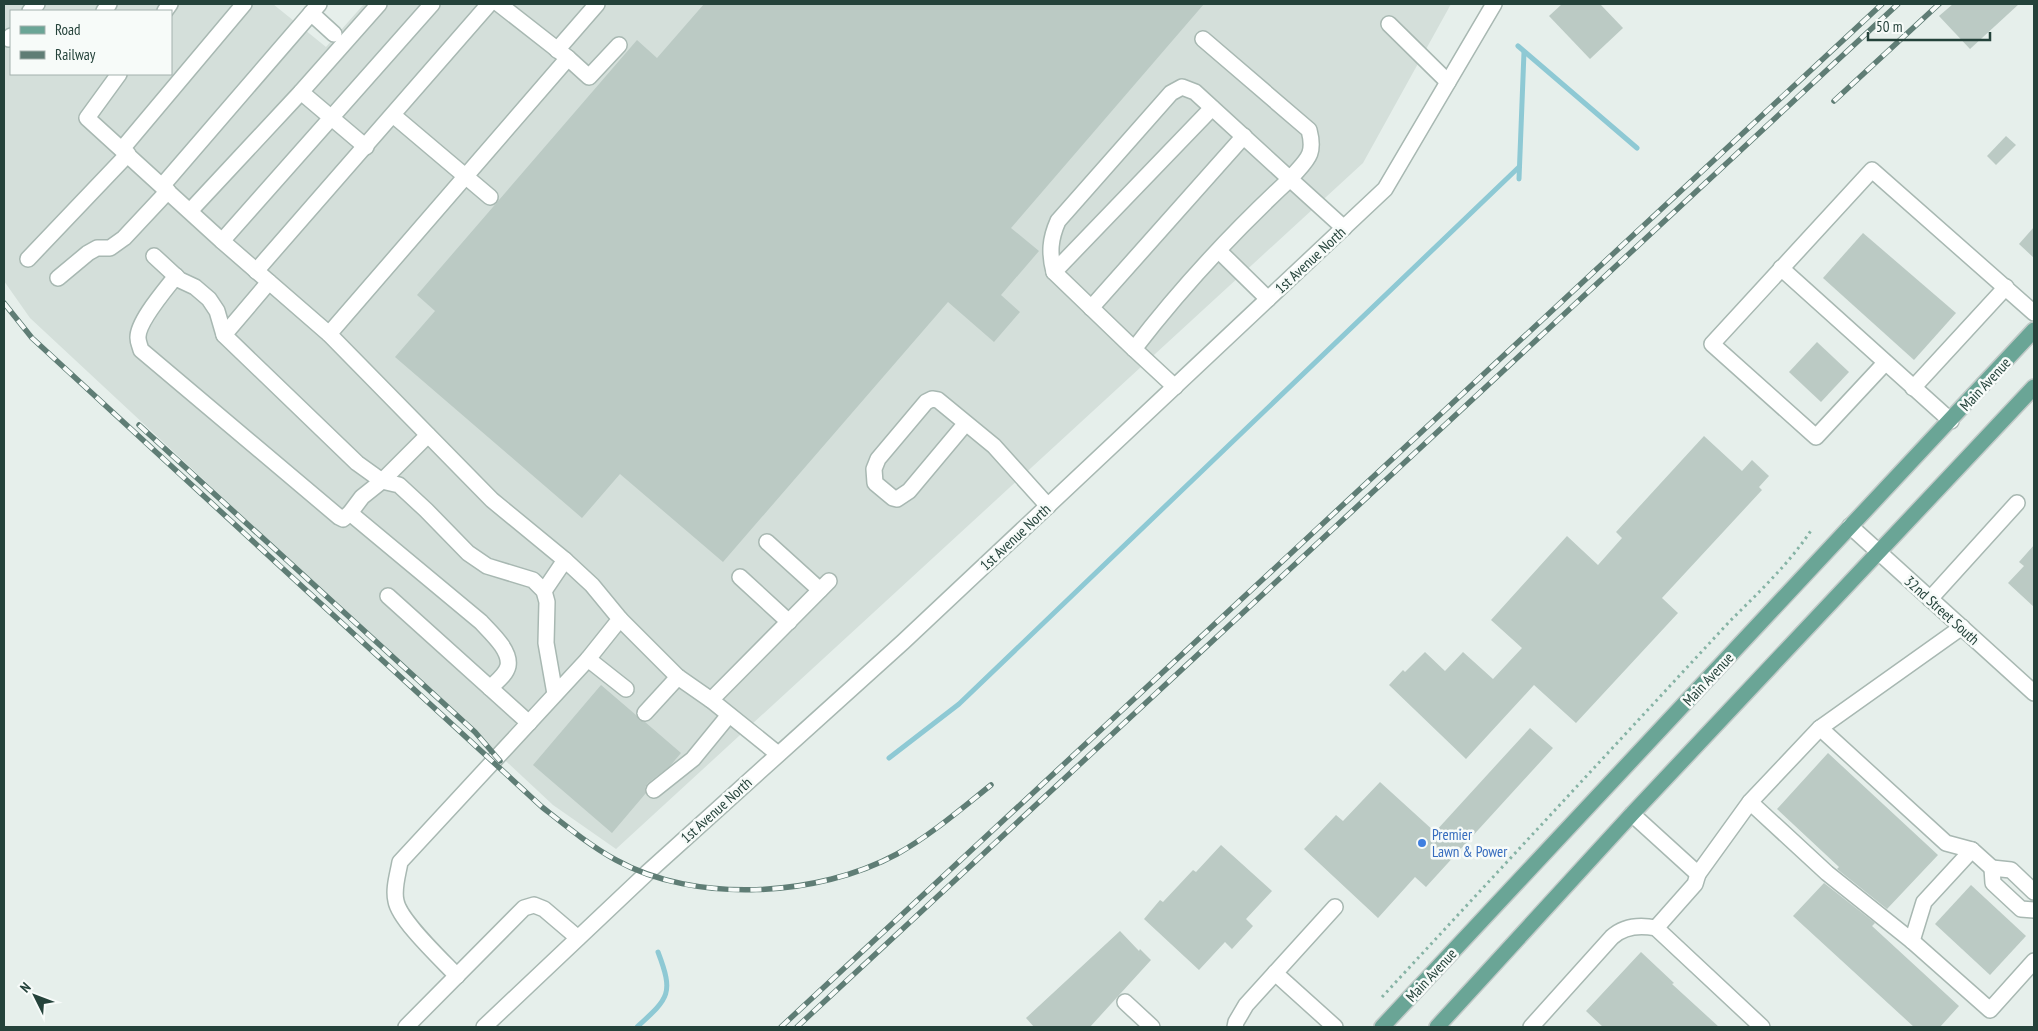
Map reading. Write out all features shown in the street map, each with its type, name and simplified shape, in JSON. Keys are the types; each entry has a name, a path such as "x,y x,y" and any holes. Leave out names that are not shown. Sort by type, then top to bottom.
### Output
{"main road":[{"name":"Main Avenue","path":"1382,1027 1850,526 1951,421 2034,330"},
{"path":"1436,1027 1632,814 2034,387"}],"street":[{"path":"28,259 125,152 244,4"},
{"path":"190,211 301,92 379,4"},
{"path":"222,241 432,4"},
{"path":"256,271 489,4"},
{"path":"499,4 589,77 619,45"},
{"path":"329,334 465,176 563,54 597,4"},
{"name":"1st Avenue North","path":"484,1027 778,754 910,636 1385,190 1494,4"},
{"path":"58,278 88,253 97,248 110,248 124,238 315,8 334,34"},
{"path":"1389,24 1448,82"},
{"path":"1134,350 1156,321 1219,251 1311,155 1312,141 1309,130 1203,39"},
{"path":"118,75 87,118 222,241 329,334 492,500 565,560 592,585 620,619 678,677 711,700 778,754"},
{"path":"1175,387 1054,272 1050,254 1052,235 1058,221 1170,93 1182,87 1195,92 1344,228"},
{"path":"301,92 366,147"},
{"path":"1054,272 1212,108"},
{"path":"393,115 490,198"},
{"path":"1091,308 1244,136"},
{"path":"1885,363 1816,437 1712,344 1872,170 2034,313"},
{"path":"1219,251 1268,299"},
{"path":"154,256 176,276 209,299 217,311 224,335 357,463 382,481 399,485 474,558 487,566 533,580 544,591 548,602 546,643 555,694"},
{"path":"1781,268 1951,421"},
{"path":"176,276 159,297 141,326 138,337 141,350 329,510 343,519 362,497 382,481 428,435"},
{"path":"224,335 269,282"},
{"path":"1913,388 2006,287"},
{"path":"966,423 910,491 903,496 893,498 875,483 874,469 878,459 926,402 932,399 938,400 966,423 994,446 1048,506"},
{"path":"1930,599 2016,503"},
{"path":"350,513 481,622 499,643 508,660 508,666 490,688"},
{"name":"32nd Street South","path":"1850,526 2034,693"},
{"path":"711,700 824,586 767,542"},
{"path":"544,591 565,560"},
{"path":"740,576 789,622"},
{"path":"388,596 529,723"},
{"path":"456,976 402,915 395,901 396,881 400,862 588,659 620,619"},
{"path":"1656,928 1695,884 1698,874 1750,802 1820,728 1962,627"},
{"path":"588,659 626,689"},
{"path":"645,713 678,677"},
{"path":"654,790 693,759 729,715"},
{"path":"1820,728 1946,843 1972,850 1992,868 2011,870 2034,892"},
{"path":"1750,802 1827,873 1912,941 1990,1010 2034,961"},
{"path":"1632,814 1698,874"},
{"path":"1912,941 1924,902 1972,850"},
{"path":"1992,868 1993,883 2021,909 2034,910"},
{"path":"406,1027 524,908 534,905 544,909 578,938"},
{"path":"1235,1027 1246,1005 1335,907"},
{"path":"1531,1027 1619,930 1642,925 1656,928 1762,1027"},
{"path":"1275,973 1335,1027"},
{"path":"1125,1002 1152,1027"}],"path":[{"path":"1382,997 1770,581 1802,544 1812,529"}],"shaded area":[{"path":"4,4 273,4 326,47 364,4 1451,4 1363,163 616,849 553,805 30,318 4,281"}],"building":[{"path":"704,4 1204,4 1011,228 1039,251 1001,295 1020,312 994,342 948,302 723,562 620,474 582,518 395,357 435,311 417,295 637,40 657,58"},
{"path":"1562,4 1600,4 1623,28 1590,59 1549,16"},
{"path":"1953,4 2019,4 1970,49 1939,16"},
{"path":"2006,136 2016,145 1996,165 1987,156"},
{"path":"2034,227 2034,258 2019,244"},
{"path":"1863,233 1956,313 1914,360 1823,278"},
{"path":"1817,342 1849,372 1821,402 1789,372"},
{"path":"1704,436 1742,471 1752,460 1769,476 1759,487 1762,490 1662,598 1678,613 1576,723 1534,685 1466,759 1389,685 1403,670 1405,672 1425,652 1445,671 1463,652 1493,679 1522,648 1491,620 1567,536 1598,565 1622,538 1616,532"},
{"path":"2034,545 2034,607 2008,583 2024,566 2019,562"},
{"path":"601,685 636,715 639,720 645,722 681,753 670,766 648,783 645,787 646,793 612,833 533,765"},
{"path":"1530,728 1553,748 1426,887 1415,877 1378,918 1304,849 1336,815 1343,821 1380,782 1435,832"},
{"path":"1828,753 1938,855 1887,909 1837,869 1839,867 1777,809"},
{"path":"1221,845 1272,891 1246,919 1253,926 1232,949 1225,942 1199,970 1144,919 1160,900 1163,902 1193,870 1196,872"},
{"path":"1824,883 1875,923 1872,926 1959,1006 1940,1027 1914,1027 1793,916"},
{"path":"1971,885 2026,936 1990,975 1935,924"},
{"path":"1120,931 1139,951 1140,949 1151,960 1090,1027 1034,1027 1026,1018"},
{"path":"1641,952 1674,983 1672,984 1719,1027 1603,1027 1586,1011"}],"waterway":[{"path":"1518,46 1637,148"},
{"path":"1519,179 1524,52"},
{"path":"889,758 959,704 1519,167"},
{"path":"637,1027 656,1009 666,994 666,977 658,952"}],"railway":[{"path":"781,1027 1882,4"},
{"path":"797,1027 1898,4"},
{"path":"1834,101 1939,4"},
{"path":"4,303 32,338 542,807 587,842 616,860 648,874 682,884 719,889 756,890 794,886 831,879 865,868 910,847 991,785"},
{"path":"139,425 475,732 500,761"}],"place":[{"name":"Premier Lawn & Power","path":"1422,843"}]}
